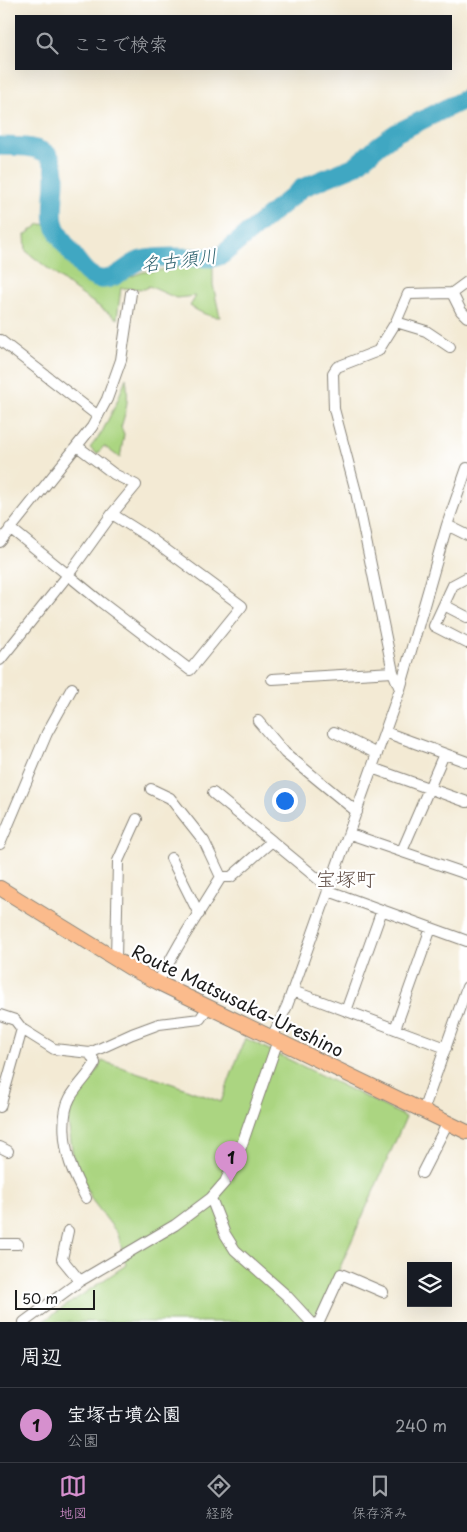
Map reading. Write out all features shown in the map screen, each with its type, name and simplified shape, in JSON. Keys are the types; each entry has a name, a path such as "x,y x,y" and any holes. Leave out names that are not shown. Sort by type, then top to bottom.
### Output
{"main road":[{"name":"Route Matsusaka-Ureshino","path":"0,888 116,959 158,982 467,1132"}],"street":[{"path":"400,688 393,672 356,492 334,409 333,373 337,367 378,351 396,322 408,294 452,293 467,282"},
{"path":"0,542 77,446 98,416 121,360 131,293"},
{"path":"452,293 461,311 467,317"},
{"path":"396,322 426,331 450,347"},
{"path":"0,340 98,416"},
{"path":"0,660 68,575 112,514 136,485 114,474 77,446"},
{"path":"24,1322 80,1281 175,1225 210,1198 225,1182 241,1147 275,1038 350,834 400,688 447,526 467,468"},
{"path":"10,528 100,602 190,670 242,606 150,538 112,514"},
{"path":"447,526 467,535"},
{"path":"467,579 453,584 434,626 467,642"},
{"path":"444,605 467,617"},
{"path":"272,679 393,672"},
{"path":"0,844 47,733 72,688"},
{"path":"258,721 285,753 357,812"},
{"path":"334,732 377,754"},
{"path":"385,732 467,762"},
{"path":"402,851 444,754"},
{"path":"372,768 467,802"},
{"path":"151,789 170,798 176,805 204,841 221,877"},
{"path":"213,793 329,890 467,941"},
{"path":"116,959 118,861 137,819"},
{"path":"350,834 467,874"},
{"path":"221,877 231,877 272,841"},
{"path":"171,858 199,914"},
{"path":"158,982 221,877"},
{"path":"346,1011 382,910"},
{"path":"395,1029 431,928"},
{"path":"423,1111 446,1048 463,1009 467,987"},
{"path":"293,991 446,1048"},
{"path":"0,1015 15,1020 22,1029 54,1050 90,1052 159,1024 200,1019 208,1007"},
{"path":"0,1107 22,1029"},
{"path":"86,1198 69,1162 65,1116 68,1102 75,1089 95,1063 90,1052"},
{"path":"422,1173 448,1122"},
{"path":"210,1198 225,1234 236,1250 286,1295 311,1322"},
{"path":"68,1231 62,1258 80,1281"},
{"path":"0,1244 18,1244"},
{"path":"319,1322 341,1274 383,1292"}],"green space":[{"path":"40,224 49,225 76,272 95,285 107,286 143,272 213,261 213,285 220,317 204,314 190,306 196,296 176,298 149,286 145,289 121,288 117,319 75,290 26,251 25,235"},
{"path":"126,378 127,397 121,427 124,434 120,458 104,446 97,454 90,448 102,432 117,402"},
{"path":"245,1038 406,1117 316,1322 42,1322 126,1265 118,1234 92,1200 75,1163 68,1121 74,1100 95,1075 102,1061 221,1102"}],"waterway":[{"name":"名古須川","path":"0,146 32,148 48,155 52,161 55,177 53,214 57,232 86,271 96,278 106,279 111,278 136,262 148,258 213,258 222,255 302,188 355,166 396,133 467,98"}],"place":[{"name":"宝塚古墳公園","path":"231,1182"}],"district":[{"name":"宝塚町","path":"346,878"}]}
